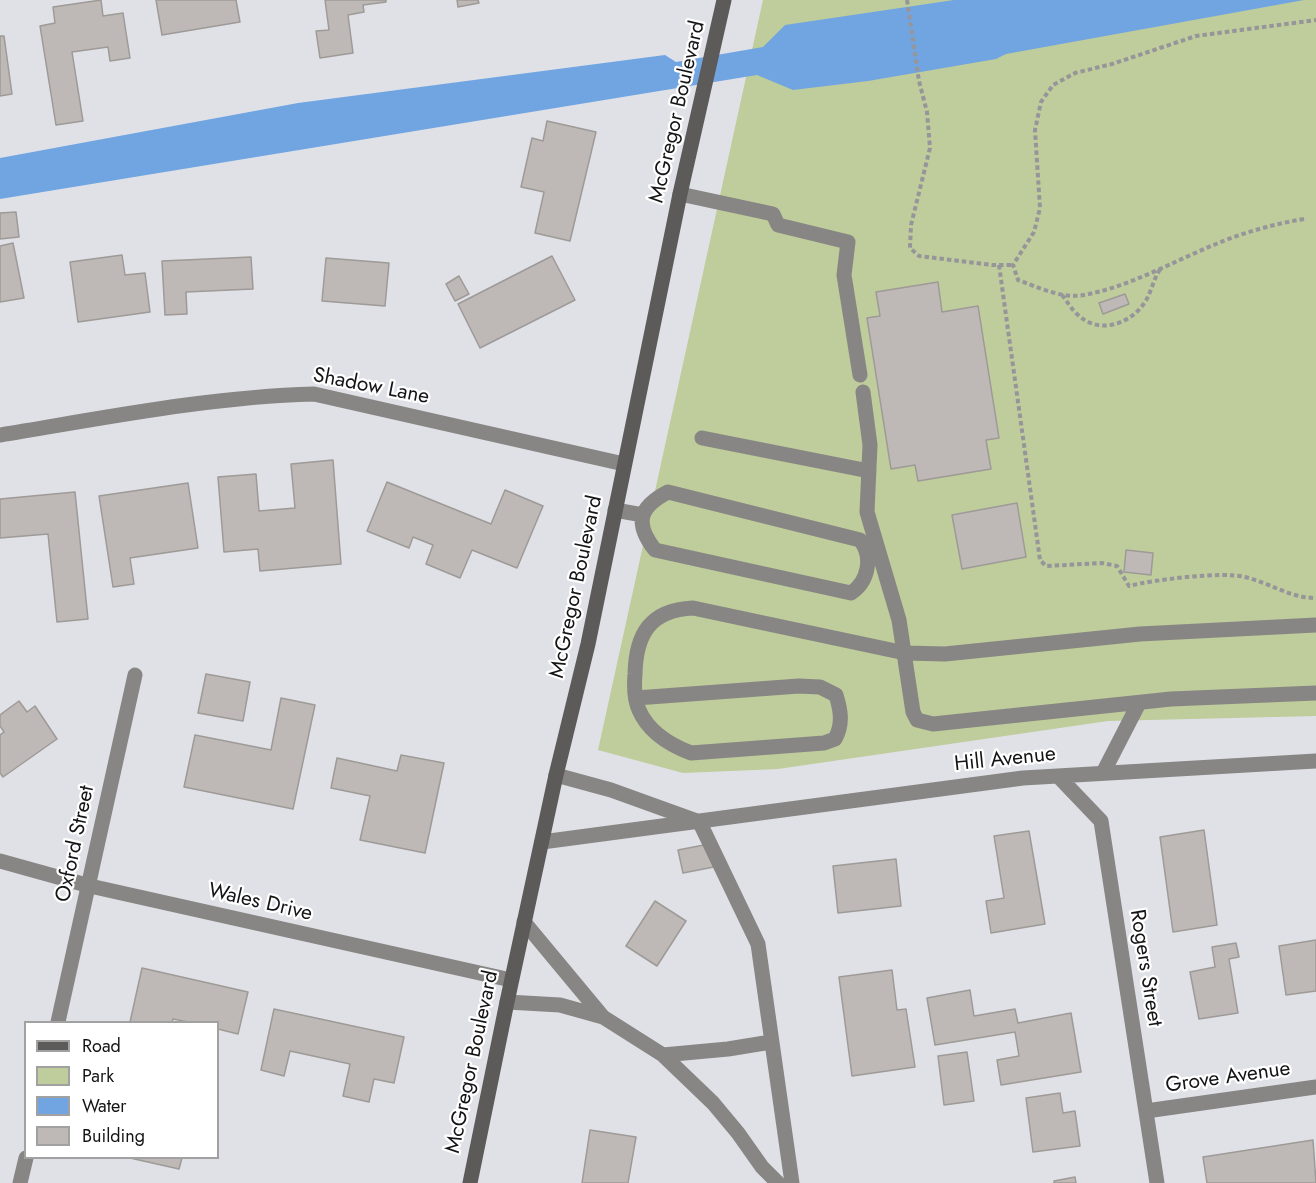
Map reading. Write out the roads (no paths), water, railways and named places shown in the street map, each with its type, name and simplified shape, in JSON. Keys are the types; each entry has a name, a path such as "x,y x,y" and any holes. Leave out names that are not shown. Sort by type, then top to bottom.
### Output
{"main road":[{"name":"McGregor Boulevard","path":"470,1183 556,775 588,644 680,194 724,0"}],"street":[{"path":"680,194 773,214 778,225 848,242 844,275 860,375"},
{"path":"863,392 870,445 867,512 899,620 913,712 917,720 925,724 1138,703 1316,693"},
{"name":"Shadow Lane","path":"0,435 161,409 275,396 314,394 624,464"},
{"path":"702,438 869,471"},
{"path":"668,492 860,540 867,549 869,559 861,582 851,594 656,549 646,538 642,528 643,515 645,508 651,502 668,492"},
{"path":"615,510 643,515"},
{"path":"866,570 885,573"},
{"path":"636,698 820,687 836,695 840,709 841,728 835,739 824,743 691,753 673,746 654,730 639,710 636,698 636,651 642,633 657,618 684,608 693,608 905,654 945,654 1140,634 1316,625"},
{"name":"Oxford Street","path":"58,1021 135,675"},
{"path":"1104,771 1138,703"},
{"name":"Hill Avenue","path":"542,842 1023,778 1104,771 1316,761"},
{"name":"Hill Avenue","path":"556,775 611,790 700,822"},
{"name":"Rogers Street","path":"1058,776 1101,821 1156,1183"},
{"path":"700,822 758,944 792,1183"},
{"name":"Wales Drive","path":"0,861 90,886 512,980"},
{"path":"524,922 603,1017"},
{"path":"507,1002 560,1005 603,1017 663,1055 713,1103 778,1183"},
{"path":"663,1055 728,1049 771,1042"},
{"name":"Grove Avenue","path":"1146,1112 1316,1087"},
{"path":"20,1183 26,1159"}],"water":[{"path":"954,0 1304,0 868,81 793,90 757,75 0,199 0,158 298,103 665,55 676,62 763,47 785,25"}]}
